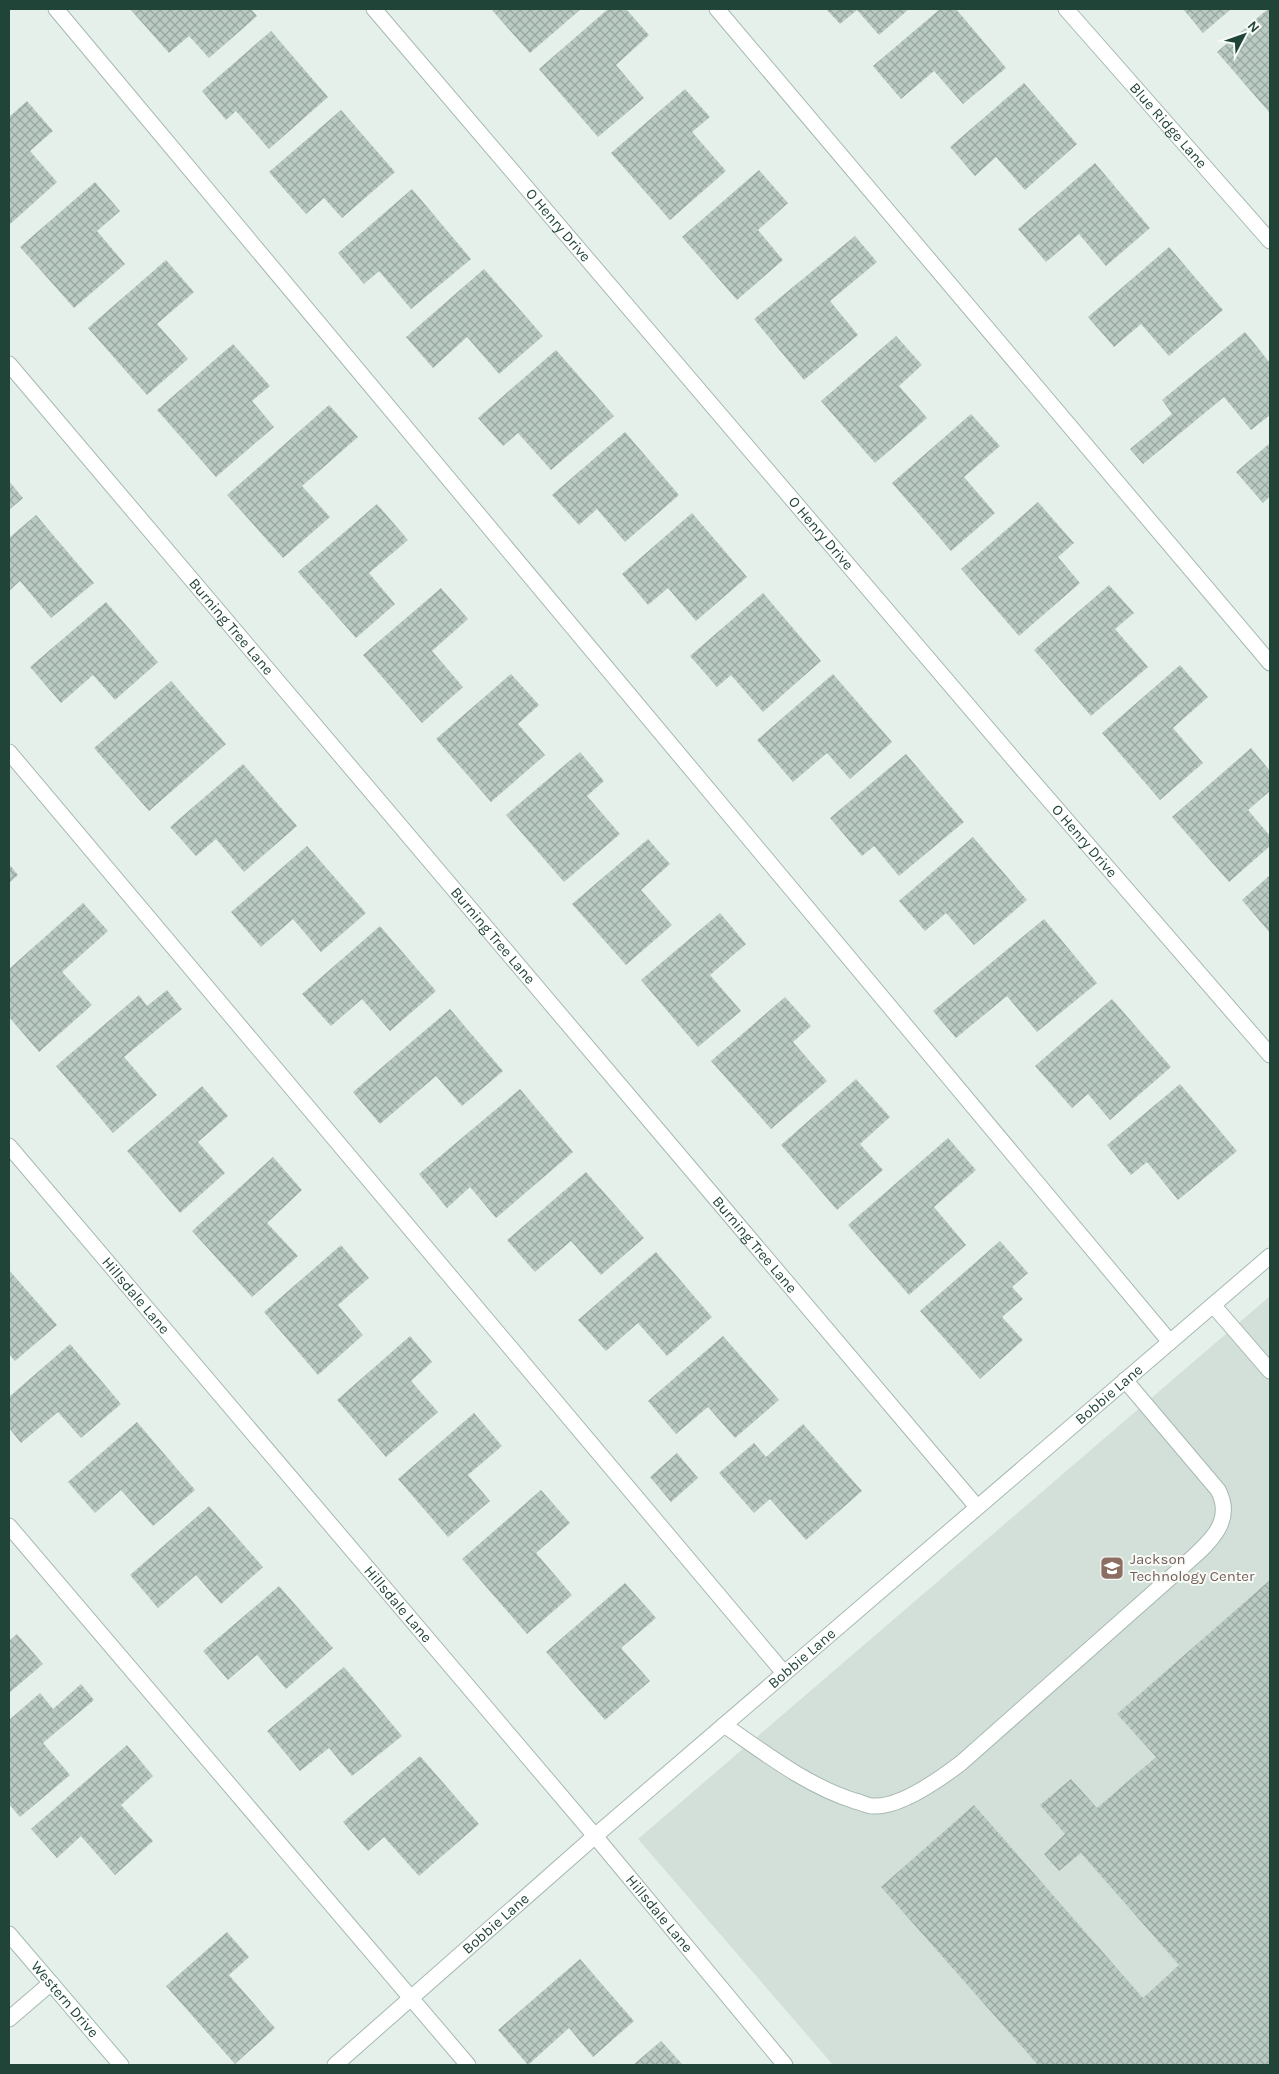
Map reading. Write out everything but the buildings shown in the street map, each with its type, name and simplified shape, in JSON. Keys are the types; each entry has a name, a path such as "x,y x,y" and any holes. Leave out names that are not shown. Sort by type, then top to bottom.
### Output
{"street":[{"path":"56,9 1170,1342"},
{"name":"O Henry Drive","path":"374,9 1004,748 1270,1055"},
{"path":"717,9 1270,663"},
{"name":"Blue Ridge Lane","path":"1066,9 1270,241"},
{"name":"Burning Tree Lane","path":"9,364 977,1507"},
{"path":"9,752 784,1674"},
{"name":"Hillsdale Lane","path":"9,1146 595,1836 786,2065"},
{"name":"Bobbie Lane","path":"336,2065 595,1836 1270,1256"},
{"path":"1213,1305 1270,1371"},
{"path":"724,1725 787,1768 831,1794 874,1806 897,1801 931,1786 968,1756 1179,1570 1213,1538 1222,1522 1224,1501 1218,1490 1125,1380"},
{"path":"9,1526 468,2065"},
{"name":"Western Drive","path":"9,1934 121,2065"},
{"path":"9,2019 51,1983"}],"shaded area":[{"name":"Jackson Technology Center","path":"1270,1296 1270,2065 833,2065 638,1839"}],"place":[{"name":"Jackson Technology Center","path":"1112,1568"}]}
